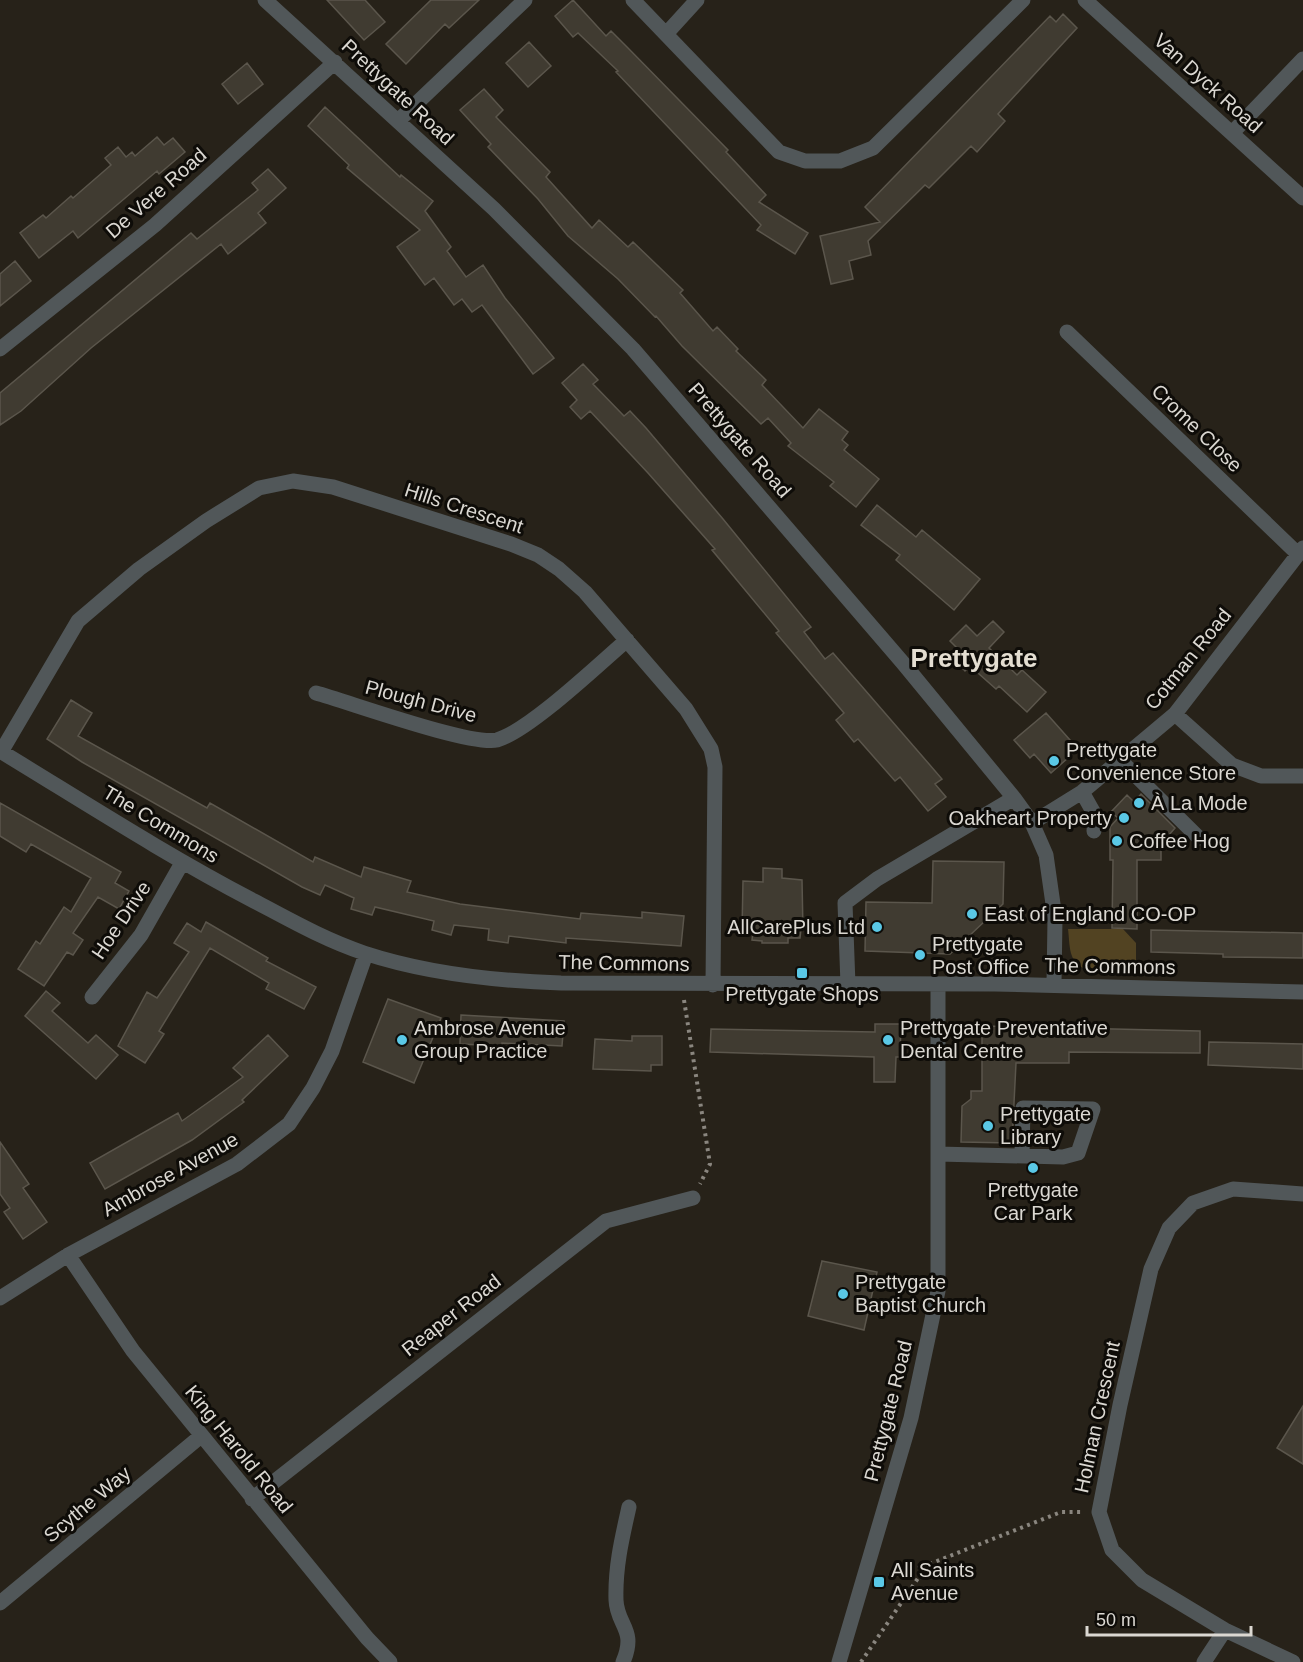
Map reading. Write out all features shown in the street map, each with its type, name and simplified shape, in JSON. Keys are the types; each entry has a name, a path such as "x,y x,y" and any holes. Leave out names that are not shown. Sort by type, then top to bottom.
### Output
{"street":[{"name":"Prettygate Road","path":"265,0 494,209 633,349 896,655 1014,798 1032,823 1046,855 1055,918 1054,985"},
{"path":"399,120 525,0"},
{"path":"633,0 779,152 805,161 840,162 873,148 1023,0"},
{"path":"666,34 697,0"},
{"name":"Van Dyck Road","path":"1085,0 1303,198"},
{"path":"1232,133 1303,59"},
{"name":"De Vere Road","path":"0,349 155,225 335,62"},
{"name":"Crome Close","path":"1068,332 1300,551"},
{"name":"Hills Crescent","path":"1,751 78,621 140,569 206,521 259,488 293,481 333,488 511,544 538,555 559,569 585,592 686,709 711,749 715,767 712,985"},
{"name":"Cotman Road","path":"1032,823 1082,792 1175,714 1300,551"},
{"name":"Plough Drive","path":"316,693 464,737 496,740 518,729 558,699 627,640"},
{"path":"1175,714 1232,765 1262,776 1303,776"},
{"name":"The Commons","path":"1,751 182,863 326,939 366,954 438,972 497,981 682,985 1054,985 1303,992"},
{"path":"1120,760 1199,838"},
{"path":"1082,792 1095,815 1094,831"},
{"path":"848,985 845,903 877,879 1014,798"},
{"name":"Hoe Drive","path":"92,997 141,935 182,863"},
{"name":"Ambrose Avenue","path":"0,1298 68,1255 237,1164 289,1124 313,1088 330,1056 366,954"},
{"name":"Prettygate Road","path":"839,1662 911,1418 938,1291 938,984"},
{"path":"938,1154 1063,1157 1078,1153 1093,1110 1023,1108 1022,1155"},
{"name":"Holman Crescent","path":"1293,1662 1225,1630 1142,1580 1112,1550 1099,1512 1120,1405 1151,1269 1169,1228 1193,1203 1233,1190 1303,1194"},
{"name":"Reaper Road","path":"252,1499 606,1221 693,1198"},
{"name":"King Harold Road","path":"68,1255 133,1351 252,1499 390,1662"},
{"name":"Scythe Way","path":"0,1603 201,1436"},
{"path":"623,1662 629,1647 626,1628 616,1603 618,1554 629,1507"},
{"path":"1204,1662 1225,1630"}],"path":[{"path":"682,985 710,1164 693,1198"},
{"path":"860,1587 927,1565 1060,1512 1099,1512"},
{"path":"861,1662 927,1565"}],"shaded area":[{"path":"1068,929 1123,929 1136,943 1136,969 1085,969 1079,966 1071,952"}],"building":[{"path":"327,0 365,0 385,22 364,40"},
{"path":"431,0 479,0 449,28 445,24 406,64 386,44"},
{"path":"573,0 606,36 611,31 728,150 726,152 766,195 759,202 808,233 795,254 757,230 761,225 616,72 618,71 578,33 573,37 555,16"},
{"path":"1063,14 1077,28 998,114 1005,121 977,152 971,146 929,188 925,185 868,241 871,255 849,261 853,279 831,284 820,236 880,222 865,207 1050,16 1056,22"},
{"path":"529,42 551,66 528,87 506,63"},
{"path":"247,63 263,84 238,104 222,84"},
{"path":"484,89 503,110 496,117 550,172 546,177 592,228 599,220 628,247 633,242 683,290 680,293 713,331 717,327 738,349 736,351 766,380 762,385 803,428 819,409 848,432 842,440 848,445 844,450 879,479 856,507 830,486 834,482 788,446 791,443 768,418 761,424 682,346 656,316 618,279 568,236 538,199 488,147 491,144 460,110"},
{"path":"325,107 400,177 401,175 433,201 425,211 451,247 447,251 466,277 483,265 505,298 554,358 533,374 482,305 472,312 462,299 454,305 434,278 425,285 397,247 420,230 347,168 349,165 308,126"},
{"path":"157,137 164,145 173,138 185,152 159,174 157,171 78,238 73,231 39,258 20,233 43,215 46,218 71,196 73,198 111,165 105,158 118,147 126,157 132,152 135,156"},
{"path":"268,169 286,188 258,213 266,223 228,254 221,244 91,348 21,411 0,425 0,393 191,233 197,239 258,190 252,183"},
{"path":"15,261 31,281 0,306 0,274"},
{"path":"583,364 598,380 593,384 624,416 630,411 723,519 811,627 804,632 825,659 833,653 942,779 935,784 946,797 928,811 900,777 895,781 858,739 854,742 836,720 844,713 776,633 779,631 712,550 715,549 590,411 581,419 570,407 577,400 562,383"},
{"path":"877,505 916,537 922,530 980,579 954,610 896,560 900,555 861,525"},
{"path":"993,621 1004,632 989,648 1017,675 1022,670 1046,692 1027,712 999,686 996,689 970,666 965,671 954,659 961,652 950,641 966,625 977,636"},
{"path":"71,700 92,713 78,736 207,808 210,803 313,862 315,857 361,877 364,867 411,881 407,892 460,904 580,919 581,913 642,918 642,912 684,916 681,946 566,938 566,943 509,936 508,943 488,940 489,929 454,925 451,935 432,930 434,921 375,907 372,915 351,909 354,898 325,885 320,895 302,887 82,762 47,739"},
{"path":"1046,713 1078,749 1051,773 1034,754 1030,758 1014,740"},
{"path":"1141,794 1175,828 1161,844 1161,860 1137,860 1137,929 1112,928 1113,860 1110,860 1110,827 1118,818 1111,812 1127,795 1134,802"},
{"path":"0,803 121,872 115,883 129,891 119,909 98,897 73,933 83,940 73,955 67,952 44,986 18,969 36,941 40,944 64,907 71,912 91,878 31,844 26,852 0,836"},
{"path":"933,861 1004,862 1003,904 950,954 865,951 866,902 932,903"},
{"path":"763,868 782,869 782,878 802,880 803,930 801,929 800,938 788,938 788,943 762,943 762,941 752,940 753,931 742,930 743,881 763,882"},
{"path":"206,922 268,958 266,961 316,987 304,1009 266,989 269,983 210,948 159,1031 164,1034 145,1063 118,1046 147,992 157,998 189,952 174,943 187,923 201,932"},
{"path":"1151,930 1303,933 1303,958 1223,957 1223,954 1151,952"},
{"path":"46,991 60,1003 52,1011 88,1043 96,1035 118,1055 96,1079 25,1016"},
{"name":"Ambrose Avenue Group Practice","path":"388,999 441,1018 414,1083 363,1062"},
{"path":"461,1015 564,1021 562,1046 502,1043 502,1046 460,1044"},
{"path":"875,1024 901,1024 900,1057 896,1057 895,1082 874,1082 874,1057 710,1052 711,1029 875,1032"},
{"path":"982,1026 1200,1031 1200,1053 1069,1052 1069,1063 1016,1063 1012,1143 961,1142 962,1106 971,1099 971,1091 982,1091"},
{"path":"268,1035 288,1056 242,1100 244,1102 192,1140 105,1189 90,1163 178,1113 182,1121 213,1099 243,1077 233,1068"},
{"path":"632,1036 662,1036 662,1065 651,1065 651,1071 593,1069 595,1039 632,1041"},
{"path":"1209,1042 1303,1044 1303,1069 1208,1065"},
{"path":"0,1142 29,1184 23,1188 47,1222 23,1239 4,1212 10,1208 0,1194"},
{"name":"Prettygate Baptist Church","path":"822,1261 877,1272 864,1330 808,1316"},
{"path":"1303,1406 1303,1464 1277,1448"}],"place":[{"name":"Prettygate Convenience Store","path":"1054,761"},
{"name":"À La Mode","path":"1139,803"},
{"name":"Oakheart Property","path":"1124,818"},
{"name":"Coffee Hog","path":"1117,841"},
{"name":"East of England CO-OP","path":"972,914"},
{"name":"AllCarePlus Ltd","path":"877,927"},
{"name":"Prettygate Post Office","path":"920,955"},
{"name":"Prettygate Shops","path":"802,973"},
{"name":"Ambrose Avenue Group Practice","path":"402,1040"},
{"name":"Prettygate Preventative Dental Centre","path":"888,1040"},
{"name":"Prettygate Library","path":"988,1126"},
{"name":"Prettygate Car Park","path":"1033,1168"},
{"name":"Prettygate Baptist Church","path":"843,1294"},
{"name":"All Saints Avenue","path":"879,1582"}],"district":[{"name":"Prettygate","path":"974,658"}]}
